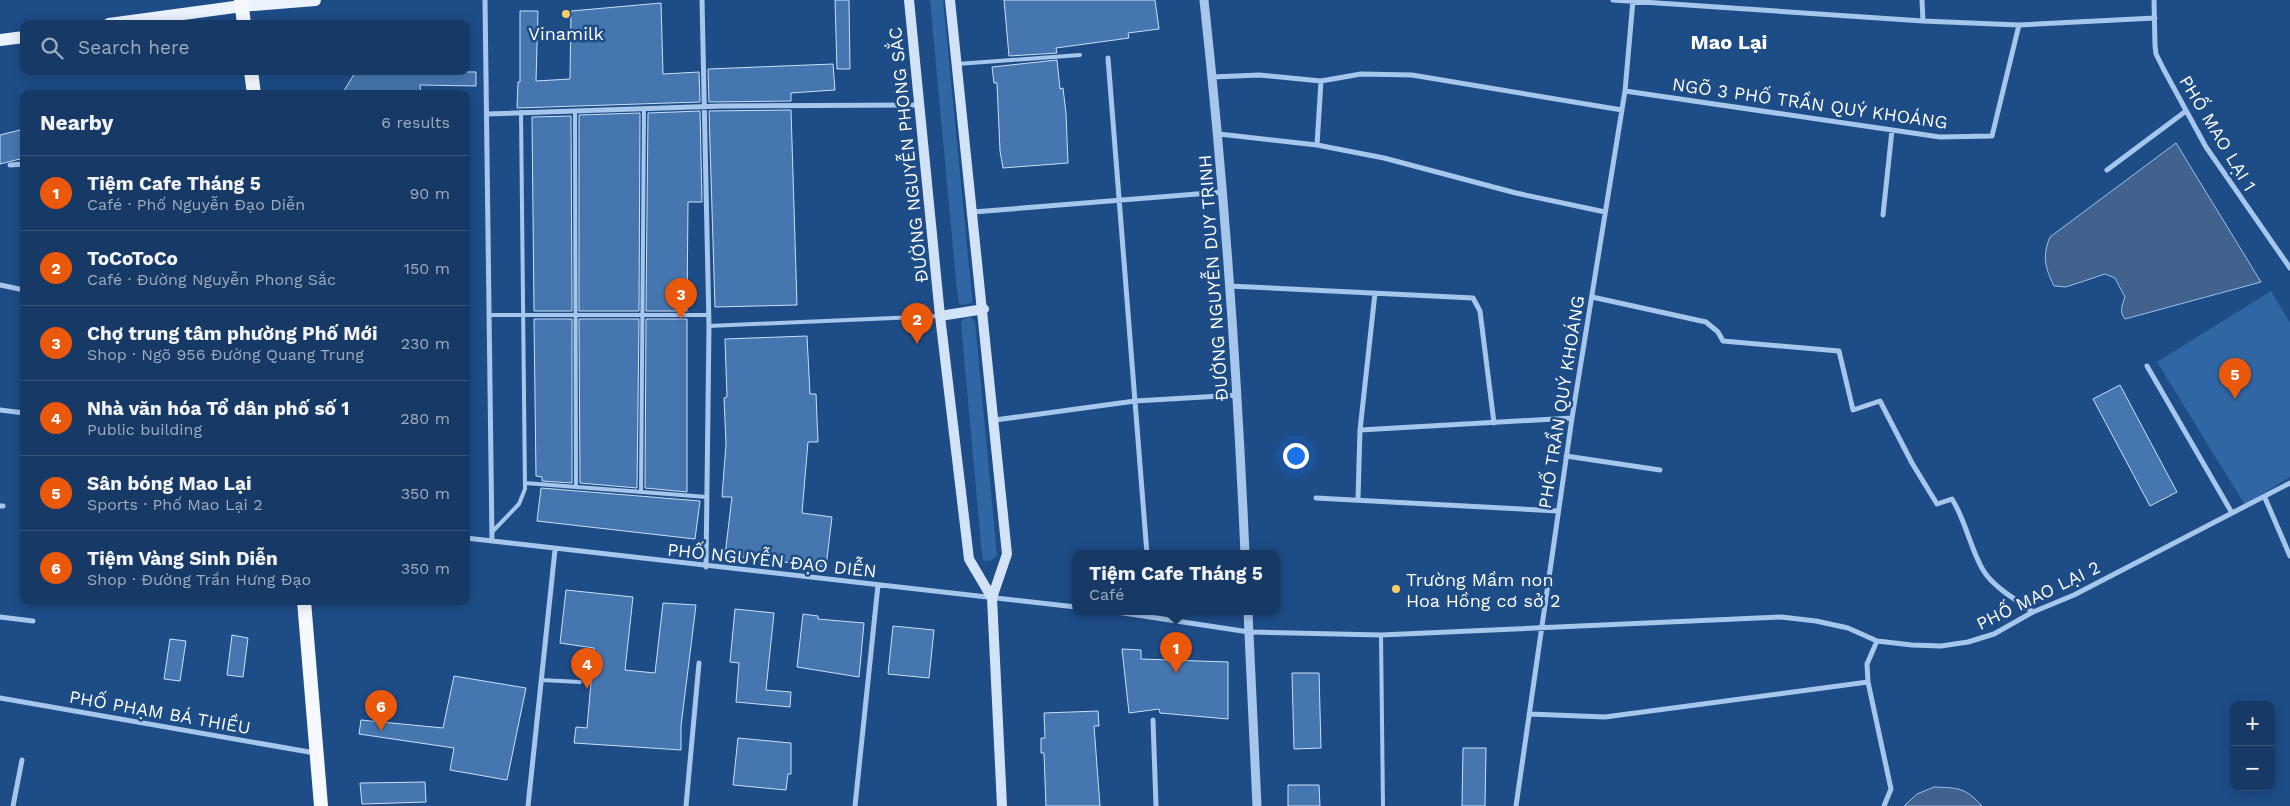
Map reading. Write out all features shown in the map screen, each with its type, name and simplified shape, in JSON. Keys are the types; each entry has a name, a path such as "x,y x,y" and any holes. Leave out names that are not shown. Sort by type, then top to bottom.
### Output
{"highway":[{"path":"242,3 244,20"},
{"path":"252,75 253,90"},
{"path":"304,605 321,806"}],"main road":[{"path":"134,20 242,3 315,0"},
{"name":"ĐƯỜNG NGUYỄN PHONG SẮC","path":"909,0 940,316 969,559 992,598"},
{"name":"ĐƯỜNG NGUYỄN PHONG SẮC","path":"950,0 984,309 1007,554 992,598 1002,806"},
{"path":"0,40 20,37"},
{"path":"940,316 984,309"}],"street":[{"path":"485,0 492,541"},
{"path":"702,0 709,326 706,567"},
{"name":"ĐƯỜNG NGUYỄN DUY TRINH","path":"1204,0 1219,134 1238,395 1245,550"},
{"path":"1613,0 1923,21 2019,25 2155,18"},
{"path":"1922,0 1923,21"},
{"name":"PHỐ MAO LẠI 1","path":"2154,0 2156,54 2206,147 2290,268"},
{"name":"PHỐ TRẦN QUÝ KHOÁNG","path":"1516,806 1566,456 1625,90 1632,1"},
{"name":"NGÕ 3 PHỐ TRẦN QUÝ KHOÁNG","path":"1625,90 1940,137 1992,136 2019,25"},
{"path":"1108,58 1147,550"},
{"path":"1212,78 1259,75 1321,81 1361,74 1412,75 1622,110"},
{"path":"1317,145 1321,81"},
{"path":"487,114 704,107 918,105"},
{"path":"2107,170 2186,111"},
{"path":"1884,215 1892,130"},
{"path":"1219,134 1317,145 1384,158 1516,193 1606,212"},
{"path":"10,165 20,164"},
{"path":"973,212 1222,192"},
{"path":"0,285 20,289"},
{"path":"1229,286 1473,298 1480,311 1494,423"},
{"path":"1358,499 1360,430 1375,293"},
{"path":"1592,297 1706,322 1718,332 1723,341 1839,350 1853,410 1880,401 1912,463 1937,504 1952,499 1960,511 1983,570 2006,593 2033,612"},
{"path":"2147,366 2232,513"},
{"path":"995,420 1135,401 1238,395"},
{"path":"0,410 20,412"},
{"path":"1360,430 1572,418"},
{"path":"1566,456 1660,470"},
{"name":"PHỐ MAO LẠI 2","path":"1541,627 1781,617 1816,621 1848,628 1877,641 1922,646 1968,642 1994,634 2033,612 2074,595 2290,483"},
{"path":"1316,498 1558,511"},
{"path":"2264,498 2290,556"},
{"name":"PHỐ NGUYỄN ĐẠO DIỄN","path":"470,538 555,550 1072,607"},
{"path":"528,806 555,550"},
{"path":"855,806 878,585"},
{"path":"1157,615 1249,632 1381,635 1541,627"},
{"path":"1248,615 1257,806"},
{"path":"0,617 33,621"},
{"path":"1877,641 1867,664 1868,682 1891,789 1884,806"},
{"path":"686,806 699,664"},
{"path":"1529,714 1605,717 1868,682"},
{"name":"PHỐ PHẠM BÁ THIỀU","path":"0,698 316,753"},
{"path":"1153,720 1156,806"},
{"path":"13,806 22,760"}],"lane":[{"path":"957,64 1080,55"},
{"path":"641,492 644,109"},
{"path":"575,111 576,487"},
{"path":"492,532 519,504 525,483 521,112"},
{"path":"490,315 708,315"},
{"path":"709,326 940,316"},
{"path":"525,483 707,497"},
{"path":"1381,635 1383,806"},
{"path":"541,680 580,682"}],"shaded area":[{"path":"930,0 943,0 972,297 972,303 962,305 959,303 957,291"},
{"path":"2176,143 2261,282 2125,319 2122,306 2125,297 2115,278 2105,274 2066,287 2054,286 2048,273 2045,256 2050,237"},
{"path":"2271,291 2290,323 2290,477 2245,505 2157,362"},
{"path":"968,317 972,318 975,322 997,556 989,561 983,560 982,554 961,323 962,320"},
{"path":"1934,787 1961,790 1971,795 1982,806 1904,806 1917,794"}],"building":[{"path":"835,0 849,0 850,69 837,69"},
{"path":"1004,0 1155,0 1159,29 1128,33 1129,38 1056,48 1057,53 1009,56"},
{"path":"661,3 663,74 699,72 700,102 517,108 518,82 520,82 520,11 538,11 536,81 570,79 571,11"},
{"path":"1057,60 1060,89 1063,88 1066,113 1068,163 1003,168 1000,151 997,83 994,83 992,67"},
{"path":"833,64 835,90 791,93 791,101 709,102 708,69"},
{"path":"470,72 476,72 476,86 420,85 421,90 344,90 354,75 470,75"},
{"path":"791,110 797,305 715,307 709,111"},
{"path":"700,111 702,202 688,202 687,311 646,311 648,113"},
{"path":"640,113 639,311 579,311 579,115"},
{"path":"571,116 572,311 534,311 532,117"},
{"path":"20,130 20,159 0,164 0,135"},
{"path":"534,319 572,319 572,483 542,481 542,477 536,476"},
{"path":"579,319 639,319 637,488 580,483"},
{"path":"646,319 687,319 687,492 645,488"},
{"path":"807,336 810,394 816,394 818,442 808,442 802,513 832,517 826,567 725,555 732,497 722,497 726,444 724,398 727,397 725,339"},
{"path":"2120,385 2177,492 2150,506 2093,399"},
{"path":"541,488 700,501 695,539 537,521"},
{"path":"566,590 633,597 625,670 655,673 663,603 696,605 681,726 681,750 574,743 576,727 587,728 594,648 560,643"},
{"path":"735,609 774,613 766,690 791,692 790,707 736,702 739,663 730,662"},
{"path":"803,614 818,616 818,619 864,623 859,677 797,667"},
{"path":"893,626 934,630 929,678 888,674"},
{"path":"232,635 248,638 243,677 227,675"},
{"path":"170,639 186,641 180,681 164,679"},
{"path":"1122,649 1141,650 1141,659 1228,662 1228,719 1160,713 1159,709 1129,713"},
{"path":"1292,673 1319,673 1321,748 1294,749"},
{"path":"454,676 526,688 507,780 450,770 454,748 359,734 361,720 443,728"},
{"path":"1098,711 1099,726 1094,726 1100,806 1046,806 1044,753 1041,753 1041,738 1045,738 1044,713"},
{"path":"738,738 791,743 791,774 788,774 786,790 733,785"},
{"path":"1463,748 1486,748 1485,806 1462,806"},
{"path":"425,782 426,802 362,804 360,783"},
{"path":"1288,785 1319,785 1320,806 1288,806"}],"place":[{"name":"Vinamilk","path":"566,14"},
{"name":"Chợ trung tâm phường Phố Mới","path":"681,319"},
{"name":"ToCoToCo","path":"917,344"},
{"name":"Sân bóng Mao Lại","path":"2235,399"},
{"name":"Trường Mầm non Hoa Hồng cơ sở 2","path":"1396,589"},
{"name":"Tiệm Cafe Tháng 5","path":"1176,673"},
{"name":"Nhà văn hóa Tổ dân phố số 1","path":"587,689"},
{"name":"Tiệm Vàng Sinh Diễn","path":"381,731"}],"district":[{"name":"Mao Lại","path":"1729,42"}]}
